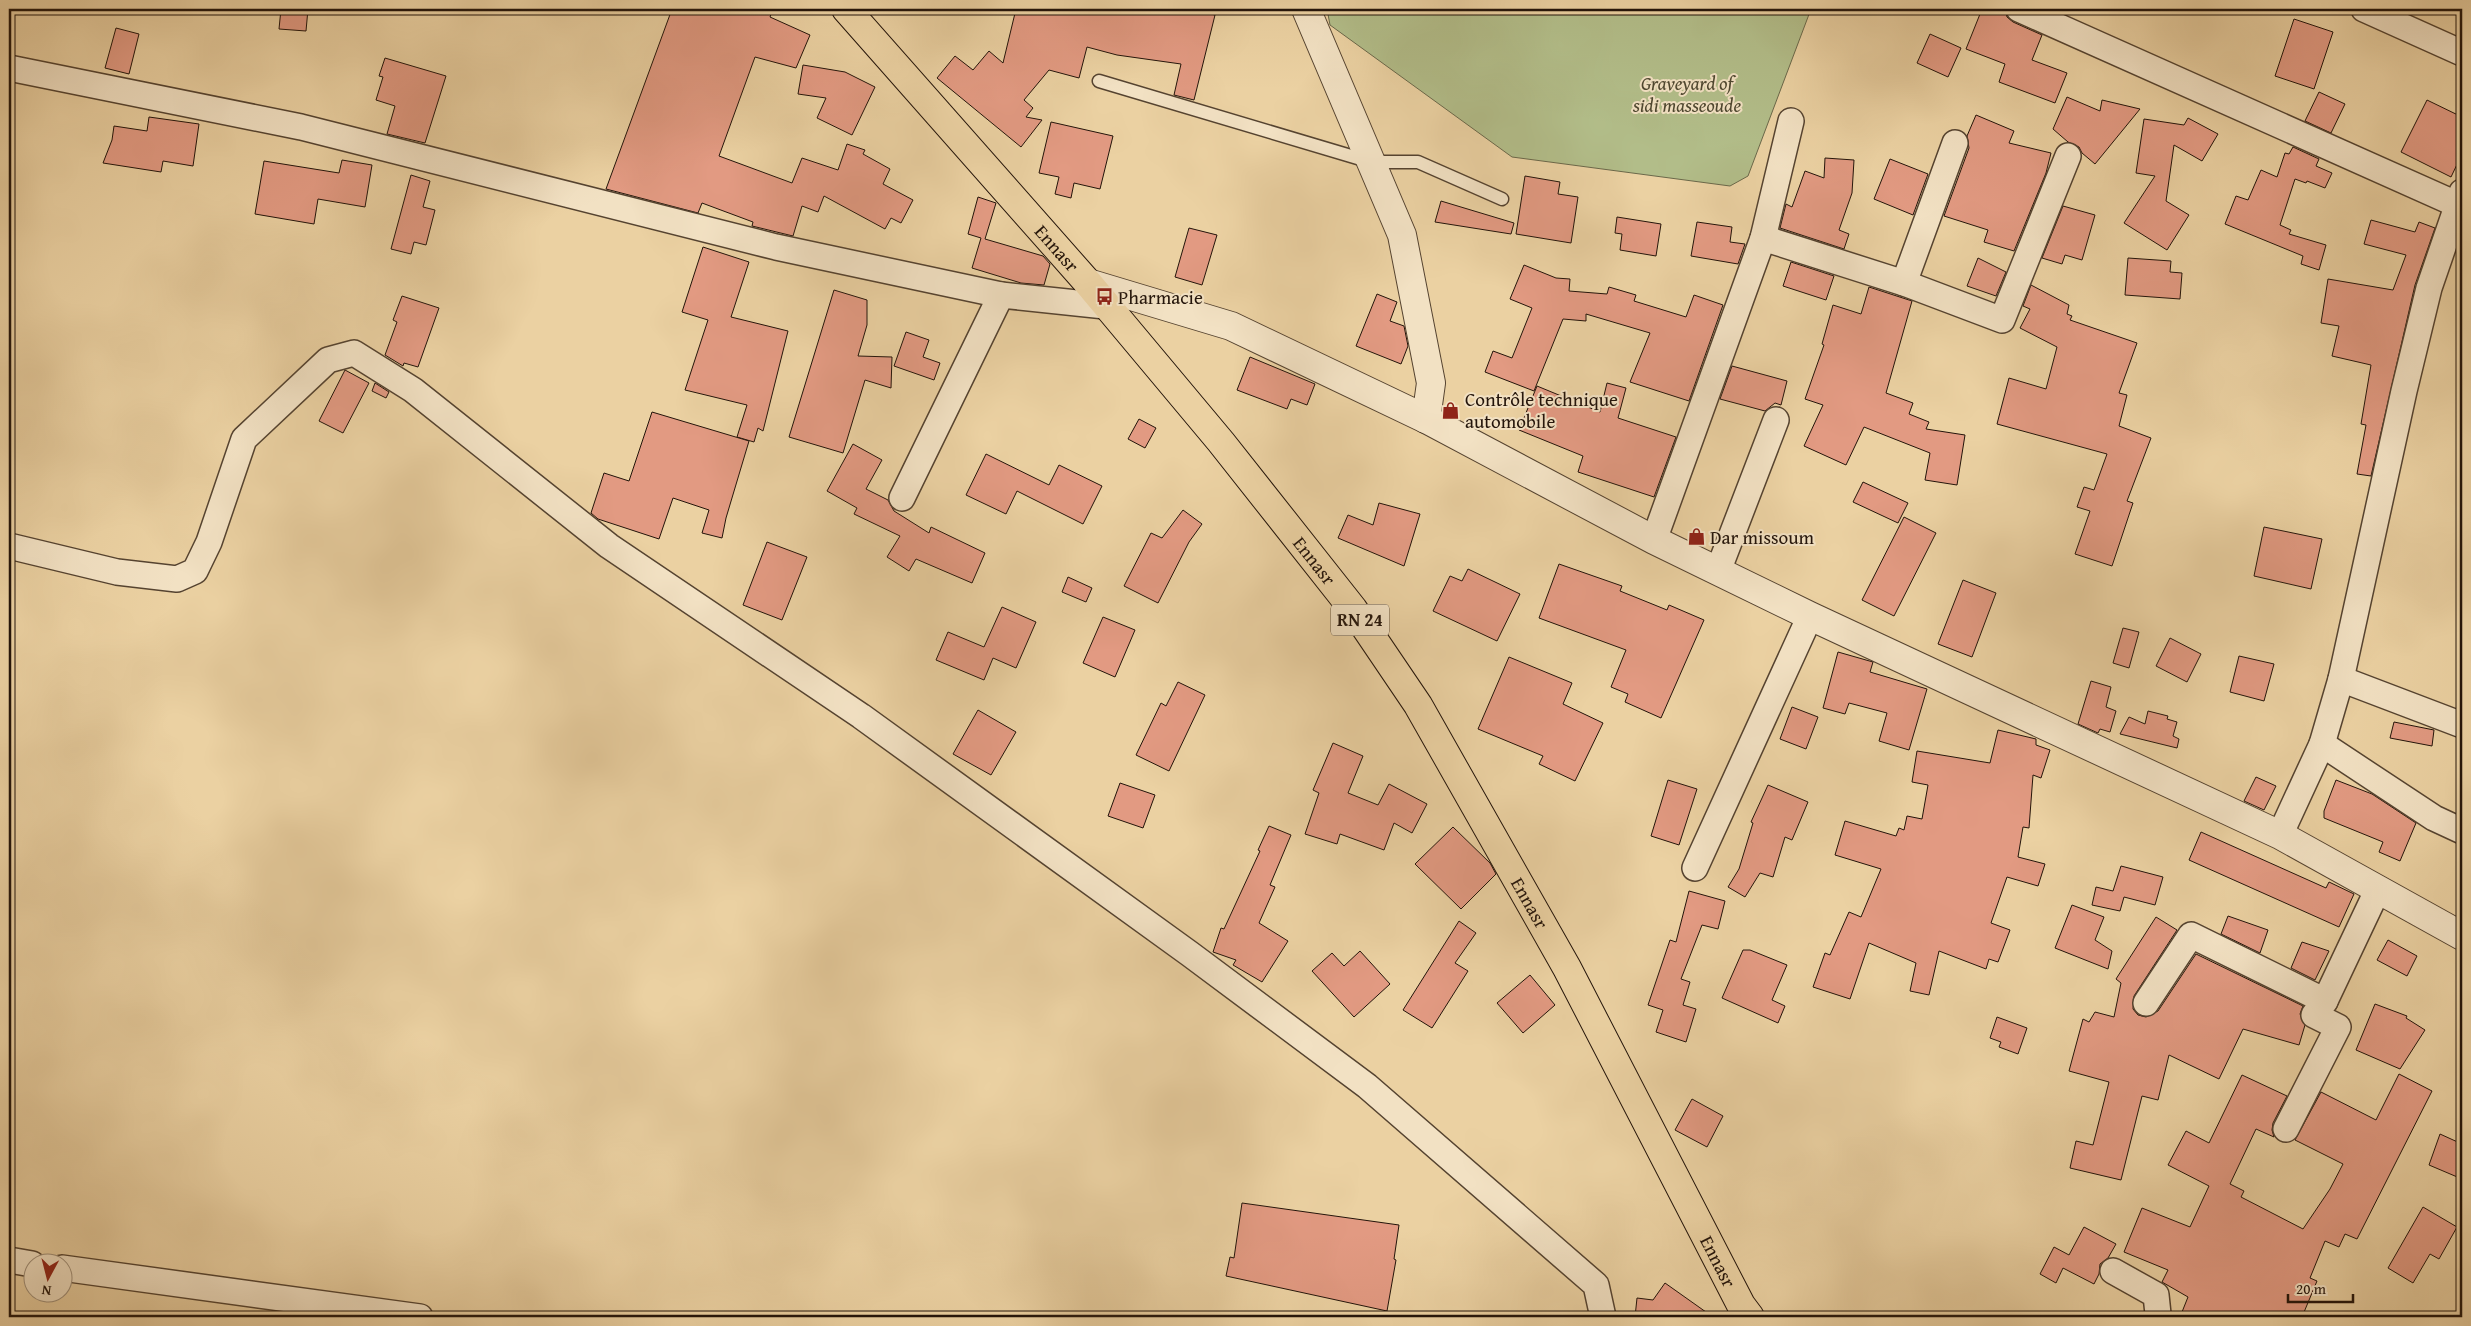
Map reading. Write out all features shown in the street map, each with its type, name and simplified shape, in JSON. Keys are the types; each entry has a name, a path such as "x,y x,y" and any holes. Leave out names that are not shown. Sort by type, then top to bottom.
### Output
{"main road":[{"name":"Ennasr","path":"846,9 1088,283 1105,306 1221,442 1353,610 1418,705 1567,968 1741,1305 1750,1317"}],"street":[{"path":"1306,9 1402,235 1431,383 1426,419"},
{"path":"2019,9 2459,198 2453,250 2430,288 2404,391 2341,679 2322,744 2280,835"},
{"path":"2364,9 2462,53"},
{"path":"9,68 301,127 766,244 1001,295 1105,306"},
{"path":"1654,540 1763,238 1791,121"},
{"path":"1904,284 1955,143"},
{"path":"1763,238 1904,284 2002,320 2068,156"},
{"path":"1088,283 1231,326 1426,419 1654,540 1810,616 2280,835 2462,936"},
{"path":"902,498 1001,295"},
{"path":"9,546 117,572 177,579 195,571 210,542 244,439 328,360 354,353 413,390 609,546 861,716 1190,954 1367,1086 1596,1285 1603,1317"},
{"path":"1718,571 1776,420"},
{"path":"1695,868 1810,616"},
{"path":"2341,679 2462,725"},
{"path":"2322,744 2434,818 2462,831"},
{"path":"2286,1128 2338,1027 2314,1015 2325,1001 2378,889"},
{"path":"2146,1003 2191,936 2325,1001"},
{"path":"9,1260 22,1262"},
{"path":"72,1269 420,1317"},
{"path":"2113,1271 2156,1295 2157,1317"}],"lane":[{"path":"1099,81 1371,162 1418,162 1502,199"}],"green space":[{"name":"Graveyard of sidi masseoude","path":"1327,9 1811,9 1748,176 1730,186 1512,157 1330,25"}],"building":[{"path":"281,9 308,9 306,31 279,29"},
{"path":"672,9 773,9 770,17 810,35 796,68 755,57 719,156 792,183 802,158 838,170 847,144 865,150 863,154 890,169 883,184 913,200 901,223 891,218 885,229 824,196 818,212 802,206 793,236 752,226 753,222 702,203 698,213 606,189"},
{"path":"1016,9 1190,9 1215,15 1194,100 1174,95 1181,64 1117,55 1087,47 1079,78 1049,70 1024,100 1033,108 1026,117 1042,120 1021,147 937,78 955,56 973,70 989,51 1003,63"},
{"path":"1982,9 2005,9 2007,17 2013,22 2042,35 2032,60 2067,73 2055,103 1999,82 2005,64 1966,49"},
{"path":"2294,19 2333,32 2314,89 2275,76"},
{"path":"116,28 139,34 129,74 105,68"},
{"path":"1930,34 1961,48 1948,77 1917,63"},
{"path":"385,58 446,76 425,143 387,134 395,106 376,100 383,77 379,76"},
{"path":"803,65 845,72 875,87 852,135 817,118 826,98 798,94"},
{"path":"2319,92 2345,104 2331,133 2305,121"},
{"path":"2067,97 2100,111 2102,100 2140,109 2095,164 2082,153 2079,147 2068,142 2053,129"},
{"path":"2427,100 2462,117 2462,154 2451,177 2401,152"},
{"path":"1976,115 2014,131 2009,143 2051,153 2046,173 2014,251 1984,242 1988,230 1944,216 1969,148 1967,136"},
{"path":"149,117 199,124 193,166 163,161 161,172 103,163 112,140 114,126 147,131"},
{"path":"2188,118 2218,134 2202,161 2174,145 2166,201 2189,215 2167,250 2124,223 2155,176 2136,173 2144,119 2184,125"},
{"path":"1051,122 1113,136 1100,189 1074,183 1071,198 1055,194 1059,177 1039,173"},
{"path":"2293,147 2319,159 2316,166 2332,173 2325,188 2307,181 2306,183 2295,179 2280,225 2291,230 2289,234 2326,245 2319,270 2301,264 2303,256 2225,224 2236,196 2248,200 2261,170 2277,177 2285,153 2289,154"},
{"path":"1825,158 1854,160 1852,193 1839,230 1849,234 1844,249 1780,228 1786,204 1792,207 1805,171 1824,178"},
{"path":"1890,159 1928,174 1913,215 1874,199"},
{"path":"342,160 372,165 365,207 318,199 314,224 255,214 264,161 339,173"},
{"path":"411,175 430,181 423,207 435,210 426,245 414,242 411,254 391,249"},
{"path":"1525,176 1560,182 1558,194 1578,197 1571,243 1516,234"},
{"path":"978,197 996,203 985,239 1043,256 1050,264 1044,285 1021,283 972,268 981,238 968,234"},
{"path":"1441,201 1514,223 1511,234 1435,222"},
{"path":"2063,206 2095,215 2082,260 2065,255 2062,264 2042,258"},
{"path":"1617,217 1661,224 1656,256 1620,250 1622,234 1615,233"},
{"path":"2371,220 2415,232 2419,222 2435,228 2415,285 2371,476 2357,474 2366,425 2361,424 2371,365 2332,356 2339,326 2321,323 2328,279 2393,290 2406,255 2364,244"},
{"path":"1697,222 1732,227 1730,242 1745,244 1738,264 1691,256"},
{"path":"1189,228 1217,235 1202,285 1175,277"},
{"path":"703,247 749,262 731,317 788,331 763,431 758,428 754,442 737,437 747,405 685,390 708,320 682,312"},
{"path":"1978,258 2006,272 1996,296 1967,286"},
{"path":"2128,258 2171,261 2170,272 2182,273 2180,299 2125,295"},
{"path":"1791,262 1834,276 1826,300 1783,286"},
{"path":"1524,265 1556,278 1570,279 1569,291 1607,294 1609,287 1636,295 1634,301 1686,317 1694,295 1723,305 1689,401 1630,382 1650,333 1586,314 1586,321 1563,319 1534,391 1485,372 1493,351 1512,358 1532,308 1510,299"},
{"path":"2031,285 2069,305 2067,314 2072,316 2070,320 2137,343 2119,393 2127,395 2119,426 2151,438 2127,501 2133,503 2112,566 2075,554 2090,511 2077,507 2084,487 2094,490 2107,454 1997,424 2009,378 2046,389 2057,347 2020,328 2030,309 2023,306"},
{"path":"1869,287 1912,301 1886,393 1913,403 1909,414 1929,422 1926,429 1965,435 1957,485 1925,480 1930,453 1864,427 1846,465 1804,446 1823,405 1805,399 1824,345 1822,344 1833,305 1861,314"},
{"path":"834,290 867,300 867,325 858,356 892,357 891,388 865,380 843,453 789,437"},
{"path":"1377,294 1397,302 1390,321 1404,326 1408,346 1401,364 1356,346"},
{"path":"402,296 439,308 418,367 404,363 403,366 385,355 397,322 393,320"},
{"path":"906,332 929,340 923,357 940,363 934,380 894,366"},
{"path":"1250,357 1315,384 1307,405 1291,399 1287,409 1237,390"},
{"path":"1732,366 1787,381 1781,405 1775,403 1765,411 1720,399"},
{"path":"345,370 369,383 343,433 319,421"},
{"path":"375,383 389,392 386,398 372,391"},
{"path":"1607,383 1626,388 1618,418 1676,437 1654,497 1578,472 1583,456 1519,430 1537,386 1600,412"},
{"path":"652,412 749,441 726,518 722,538 702,533 709,510 673,498 659,539 598,519 591,513 604,473 629,481"},
{"path":"1139,419 1156,428 1145,448 1128,439"},
{"path":"853,444 882,460 866,489 888,500 894,511 929,533 931,527 985,553 972,583 916,559 909,571 887,557 900,536 854,514 857,508 827,491"},
{"path":"986,454 1049,485 1059,465 1102,486 1083,524 1017,491 1006,514 966,495"},
{"path":"1863,482 1908,503 1898,523 1853,502"},
{"path":"1379,503 1420,514 1404,566 1338,538 1348,515 1373,525"},
{"path":"1183,510 1202,524 1189,542 1158,603 1124,586 1151,533 1162,538"},
{"path":"1904,517 1936,533 1894,616 1862,600"},
{"path":"2264,527 2322,539 2311,589 2254,576"},
{"path":"767,542 807,557 782,620 743,605"},
{"path":"1559,564 1622,586 1620,591 1667,610 1669,605 1704,620 1661,718 1625,702 1628,694 1611,687 1626,650 1539,618"},
{"path":"1468,569 1520,594 1497,641 1433,611 1450,576 1462,581"},
{"path":"1068,577 1092,588 1086,602 1062,592"},
{"path":"1963,580 1996,593 1972,657 1938,644"},
{"path":"1002,607 1036,622 1016,668 993,658 984,680 936,660 948,632 984,647"},
{"path":"1103,617 1135,630 1115,677 1083,663"},
{"path":"2123,628 2139,632 2129,668 2113,663"},
{"path":"2170,638 2201,654 2187,682 2156,666"},
{"path":"1838,652 1873,662 1870,672 1927,689 1909,750 1879,741 1887,713 1849,703 1845,714 1823,708"},
{"path":"2239,656 2274,664 2264,701 2230,692"},
{"path":"1509,657 1572,683 1563,704 1603,723 1575,781 1539,764 1543,756 1478,729"},
{"path":"2091,681 2111,687 2106,707 2116,711 2110,732 2100,729 2098,733 2078,724"},
{"path":"1178,682 1205,695 1169,771 1136,755 1161,703 1166,706"},
{"path":"1792,707 1818,717 1806,749 1780,739"},
{"path":"978,710 1016,732 991,775 953,754"},
{"path":"2148,711 2168,716 2167,719 2177,722 2173,736 2179,739 2177,748 2120,734 2129,717 2145,724"},
{"path":"2394,722 2434,730 2432,746 2390,738"},
{"path":"1998,730 2036,739 2036,745 2050,750 2041,778 2033,775 2029,828 2023,827 2018,857 2045,864 2038,886 2007,877 1991,923 2010,930 1998,962 1989,959 1986,969 1939,951 1929,995 1910,991 1916,963 1869,943 1850,999 1813,987 1825,953 1830,955 1849,912 1861,917 1881,869 1835,855 1845,821 1896,836 1899,828 1904,830 1907,816 1922,819 1928,785 1912,782 1917,751 1990,763"},
{"path":"1333,743 1363,756 1348,793 1378,805 1389,784 1427,804 1412,833 1394,823 1384,850 1340,834 1337,844 1305,834 1319,793 1313,790"},
{"path":"2256,777 2276,786 2264,810 2244,801"},
{"path":"1668,780 1697,789 1679,845 1651,836"},
{"path":"2336,780 2372,794 2416,823 2400,861 2379,852 2383,842 2324,818 2324,811"},
{"path":"1120,783 1155,795 1143,828 1108,816"},
{"path":"1768,785 1808,802 1792,840 1785,837 1773,877 1760,873 1745,897 1728,887 1739,869 1753,823 1751,822"},
{"path":"1269,826 1291,835 1270,885 1275,887 1259,923 1288,941 1262,982 1233,965 1236,960 1213,952 1221,928 1224,929 1260,851 1258,850"},
{"path":"1453,827 1490,863 1496,874 1461,909 1415,864"},
{"path":"2201,832 2326,888 2329,882 2354,894 2339,927 2189,860"},
{"path":"2121,866 2163,877 2155,905 2124,897 2120,911 2092,905 2096,887 2113,891"},
{"path":"1689,891 1725,901 1718,929 1702,925 1681,979 1690,982 1683,1005 1696,1009 1686,1042 1656,1032 1663,1010 1648,1005 1670,940 1676,942"},
{"path":"2072,905 2104,917 2095,940 2112,951 2108,969 2055,948"},
{"path":"2228,916 2268,930 2260,953 2221,934"},
{"path":"2156,917 2177,930 2134,996 2133,1009 2138,1015 2146,1017 2158,1011 2196,954 2303,1006 2300,1014 2305,1025 2299,1045 2243,1029 2219,1079 2169,1055 2158,1100 2142,1096 2121,1180 2070,1168 2076,1141 2093,1145 2109,1082 2069,1071 2083,1019 2089,1022 2095,1012 2114,1017 2121,983 2116,979"},
{"path":"1459,921 1476,933 1455,963 1468,971 1432,1028 1403,1010"},
{"path":"2388,940 2417,956 2407,976 2377,960"},
{"path":"2302,942 2329,951 2315,980 2291,968"},
{"path":"1743,950 1750,950 1787,965 1772,1000 1785,1006 1778,1023 1722,998"},
{"path":"1360,951 1390,984 1354,1017 1312,971 1332,953 1344,966"},
{"path":"1530,975 1555,1005 1523,1033 1497,1003"},
{"path":"2375,1004 2407,1016 2406,1018 2425,1030 2400,1069 2356,1050"},
{"path":"1997,1017 2027,1028 2018,1054 1999,1047 2001,1042 1990,1038"},
{"path":"2399,1074 2432,1091 2357,1239 2345,1234 2339,1247 2325,1241 2310,1278 2317,1281 2302,1317 2180,1317 2188,1297 2162,1282 2168,1270 2124,1252 2142,1208 2190,1227 2209,1186 2168,1165 2186,1131 2209,1143 2242,1075 2287,1096 2273,1123 2274,1137 2256,1129 2230,1184 2244,1191 2241,1197 2303,1229 2330,1189 2343,1164 2295,1140 2321,1092 2376,1120"},
{"path":"1692,1099 1723,1116 1707,1147 1675,1130"},
{"path":"2440,1134 2462,1144 2462,1179 2429,1165"},
{"path":"1242,1203 1399,1225 1394,1259 1396,1260 1387,1311 1226,1276 1230,1257 1234,1258"},
{"path":"2423,1207 2457,1227 2439,1259 2430,1254 2413,1283 2388,1268"},
{"path":"2084,1227 2116,1244 2108,1258 2100,1264 2099,1274 2094,1284 2063,1268 2056,1283 2040,1274 2054,1247 2069,1255"},
{"path":"1665,1283 1713,1317 1635,1317 1637,1298 1653,1300"}],"place":[{"name":"Pharmacie","path":"1104,297"},
{"name":"Contrôle technique automobile","path":"1451,410"},
{"name":"Dar missoum","path":"1696,537"}]}
